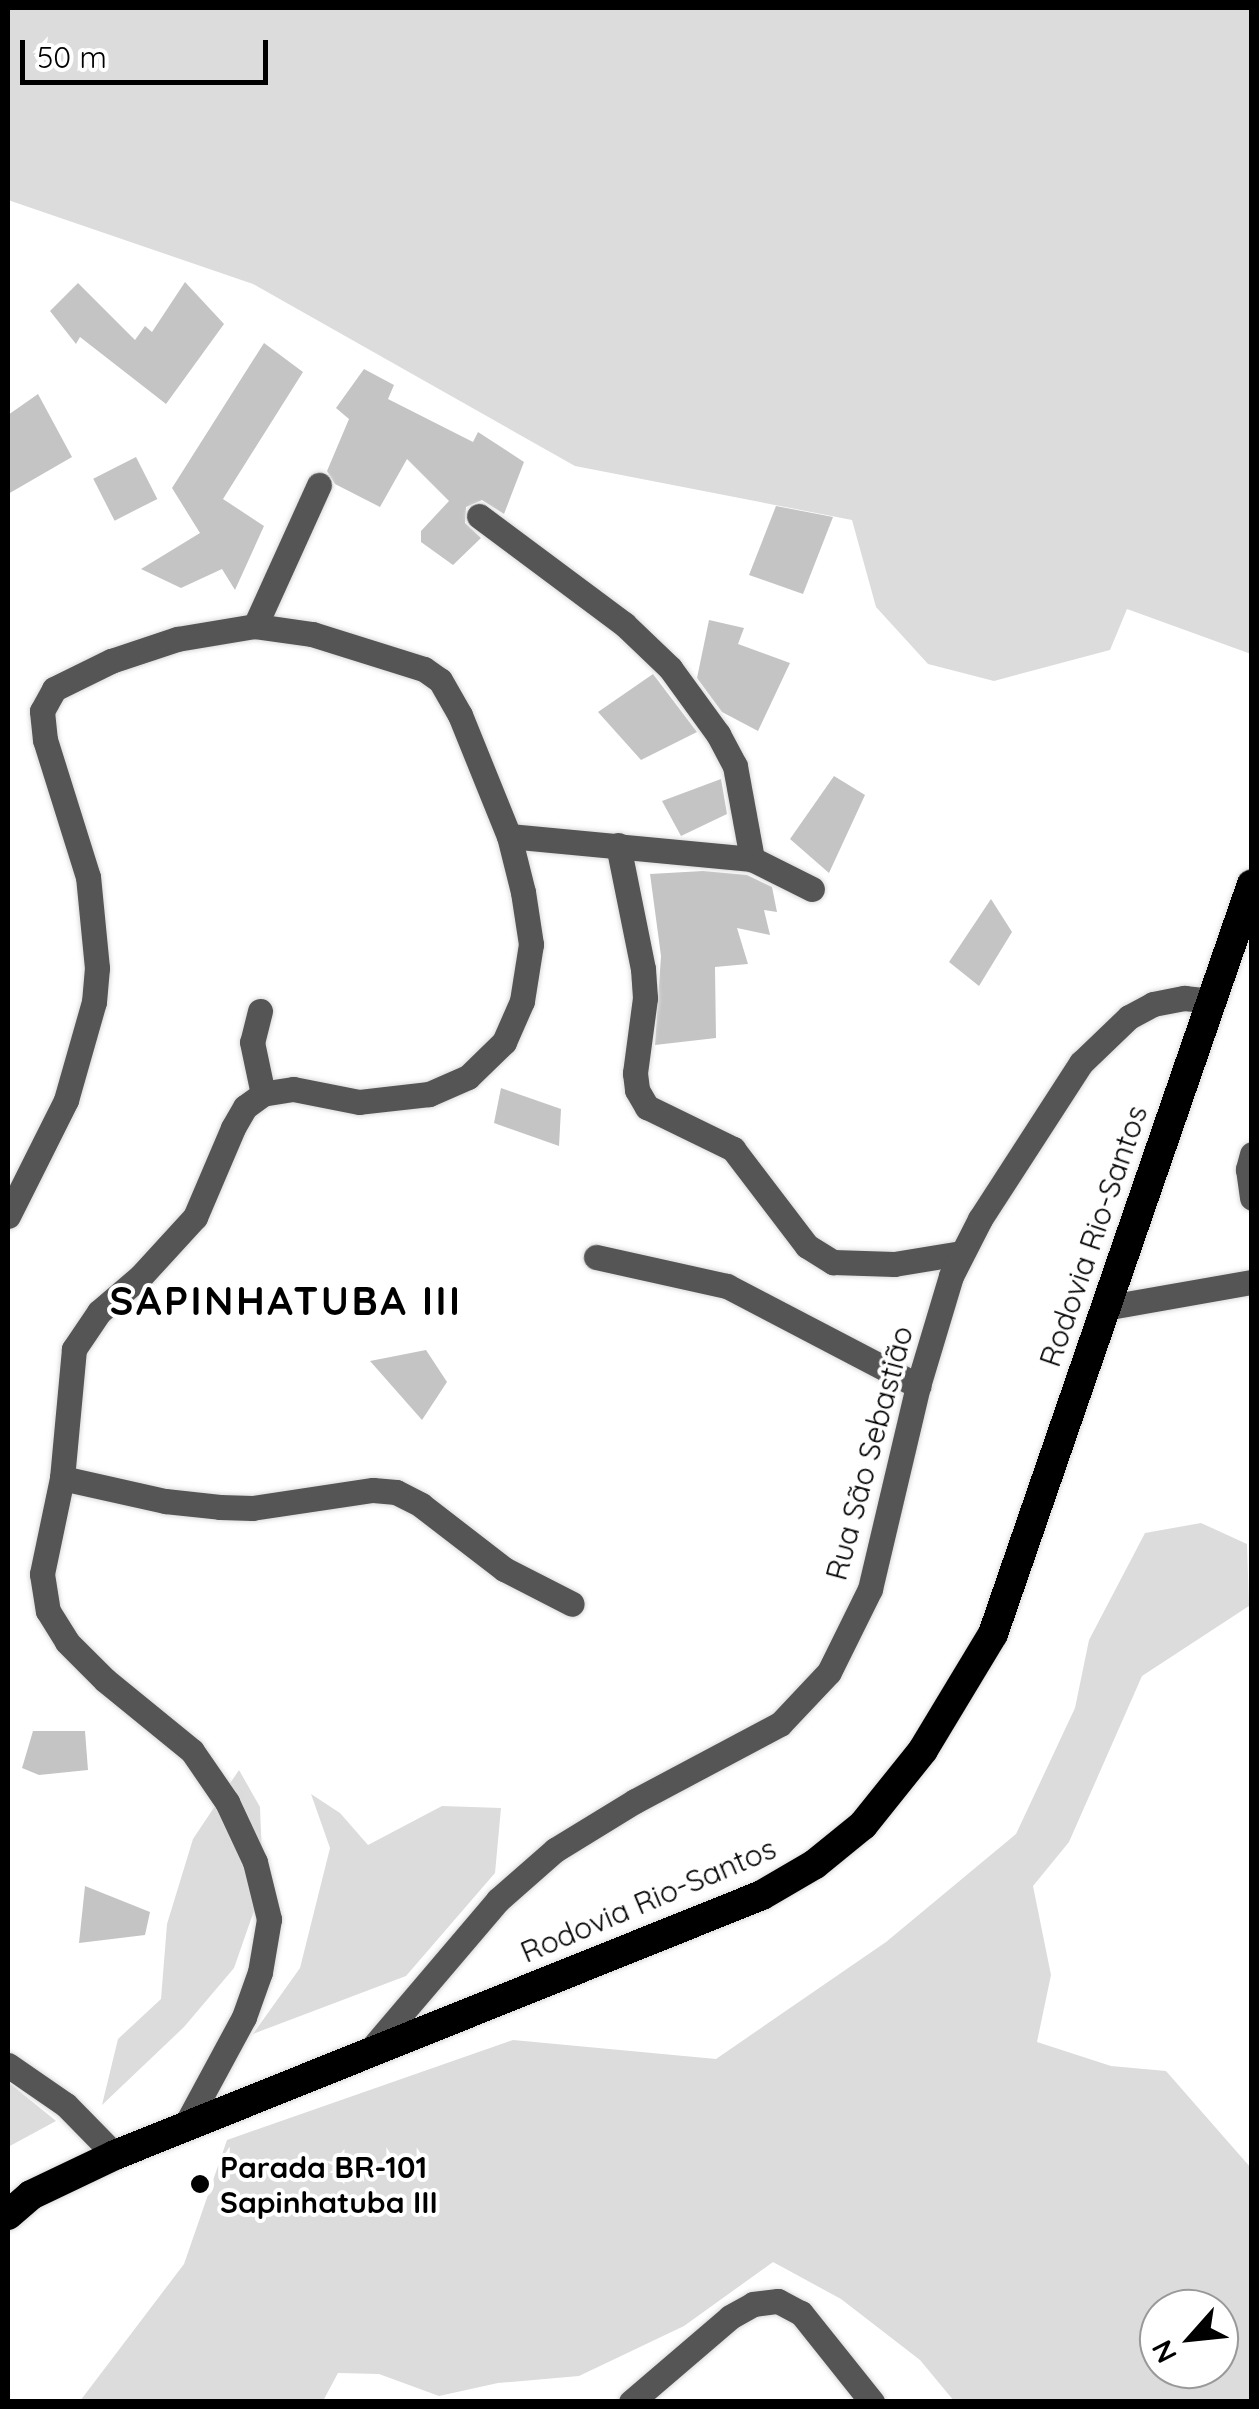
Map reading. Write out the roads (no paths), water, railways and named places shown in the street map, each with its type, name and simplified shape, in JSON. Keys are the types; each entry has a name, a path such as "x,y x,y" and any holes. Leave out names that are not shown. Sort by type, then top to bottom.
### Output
{"highway":[{"name":"Rodovia Rio-Santos","path":"8,2215 31,2195 115,2154 364,2058 762,1894 815,1864 863,1826 923,1750 993,1634 1252,884"}],"street":[{"path":"256,626 319,485"},
{"path":"479,516 624,624 670,668 718,734 735,766 752,859"},
{"path":"8,1216 66,1100 94,1002 96,933 88,876 46,740 42,710 54,688 76,675 177,639 256,626 330,639 424,669 440,680 451,694 509,836 531,944 522,1001 504,1042 468,1076 429,1094 359,1102 293,1089 262,1094 245,1107 232,1128 195,1216 141,1276 99,1312 74,1349 62,1478 42,1574 48,1611 67,1642 104,1680 192,1751 228,1802 255,1862 269,1919 260,1972 244,2017 184,2128"},
{"path":"509,836 752,859 812,889"},
{"path":"618,845 643,969 645,998 635,1073 637,1090 647,1107 732,1149 806,1246 832,1262 894,1264 962,1253"},
{"name":"Rua São Sebastião","path":"364,2058 498,1900 555,1850 635,1800 780,1724 830,1672 870,1589 918,1386 962,1253 1081,1063 1128,1017 1152,1004 1184,998 1212,1001"},
{"path":"260,1011 252,1042 262,1094"},
{"path":"1252,1154 1248,1169 1252,1198"},
{"path":"596,1257 727,1286 918,1386"},
{"path":"1104,1308 1252,1282"},
{"path":"62,1478 164,1501 220,1507 252,1508 373,1490 396,1492 421,1505 504,1570 572,1604"},
{"path":"8,2065 52,2094 115,2154"},
{"path":"631,2402 730,2317 753,2304 778,2301 801,2313 860,2397"}],"place":[{"name":"Parada BR-101 Sapinhatuba III","path":"200,2184"}],"district":[{"name":"SAPINHATUBA III","path":"286,1300"}]}
